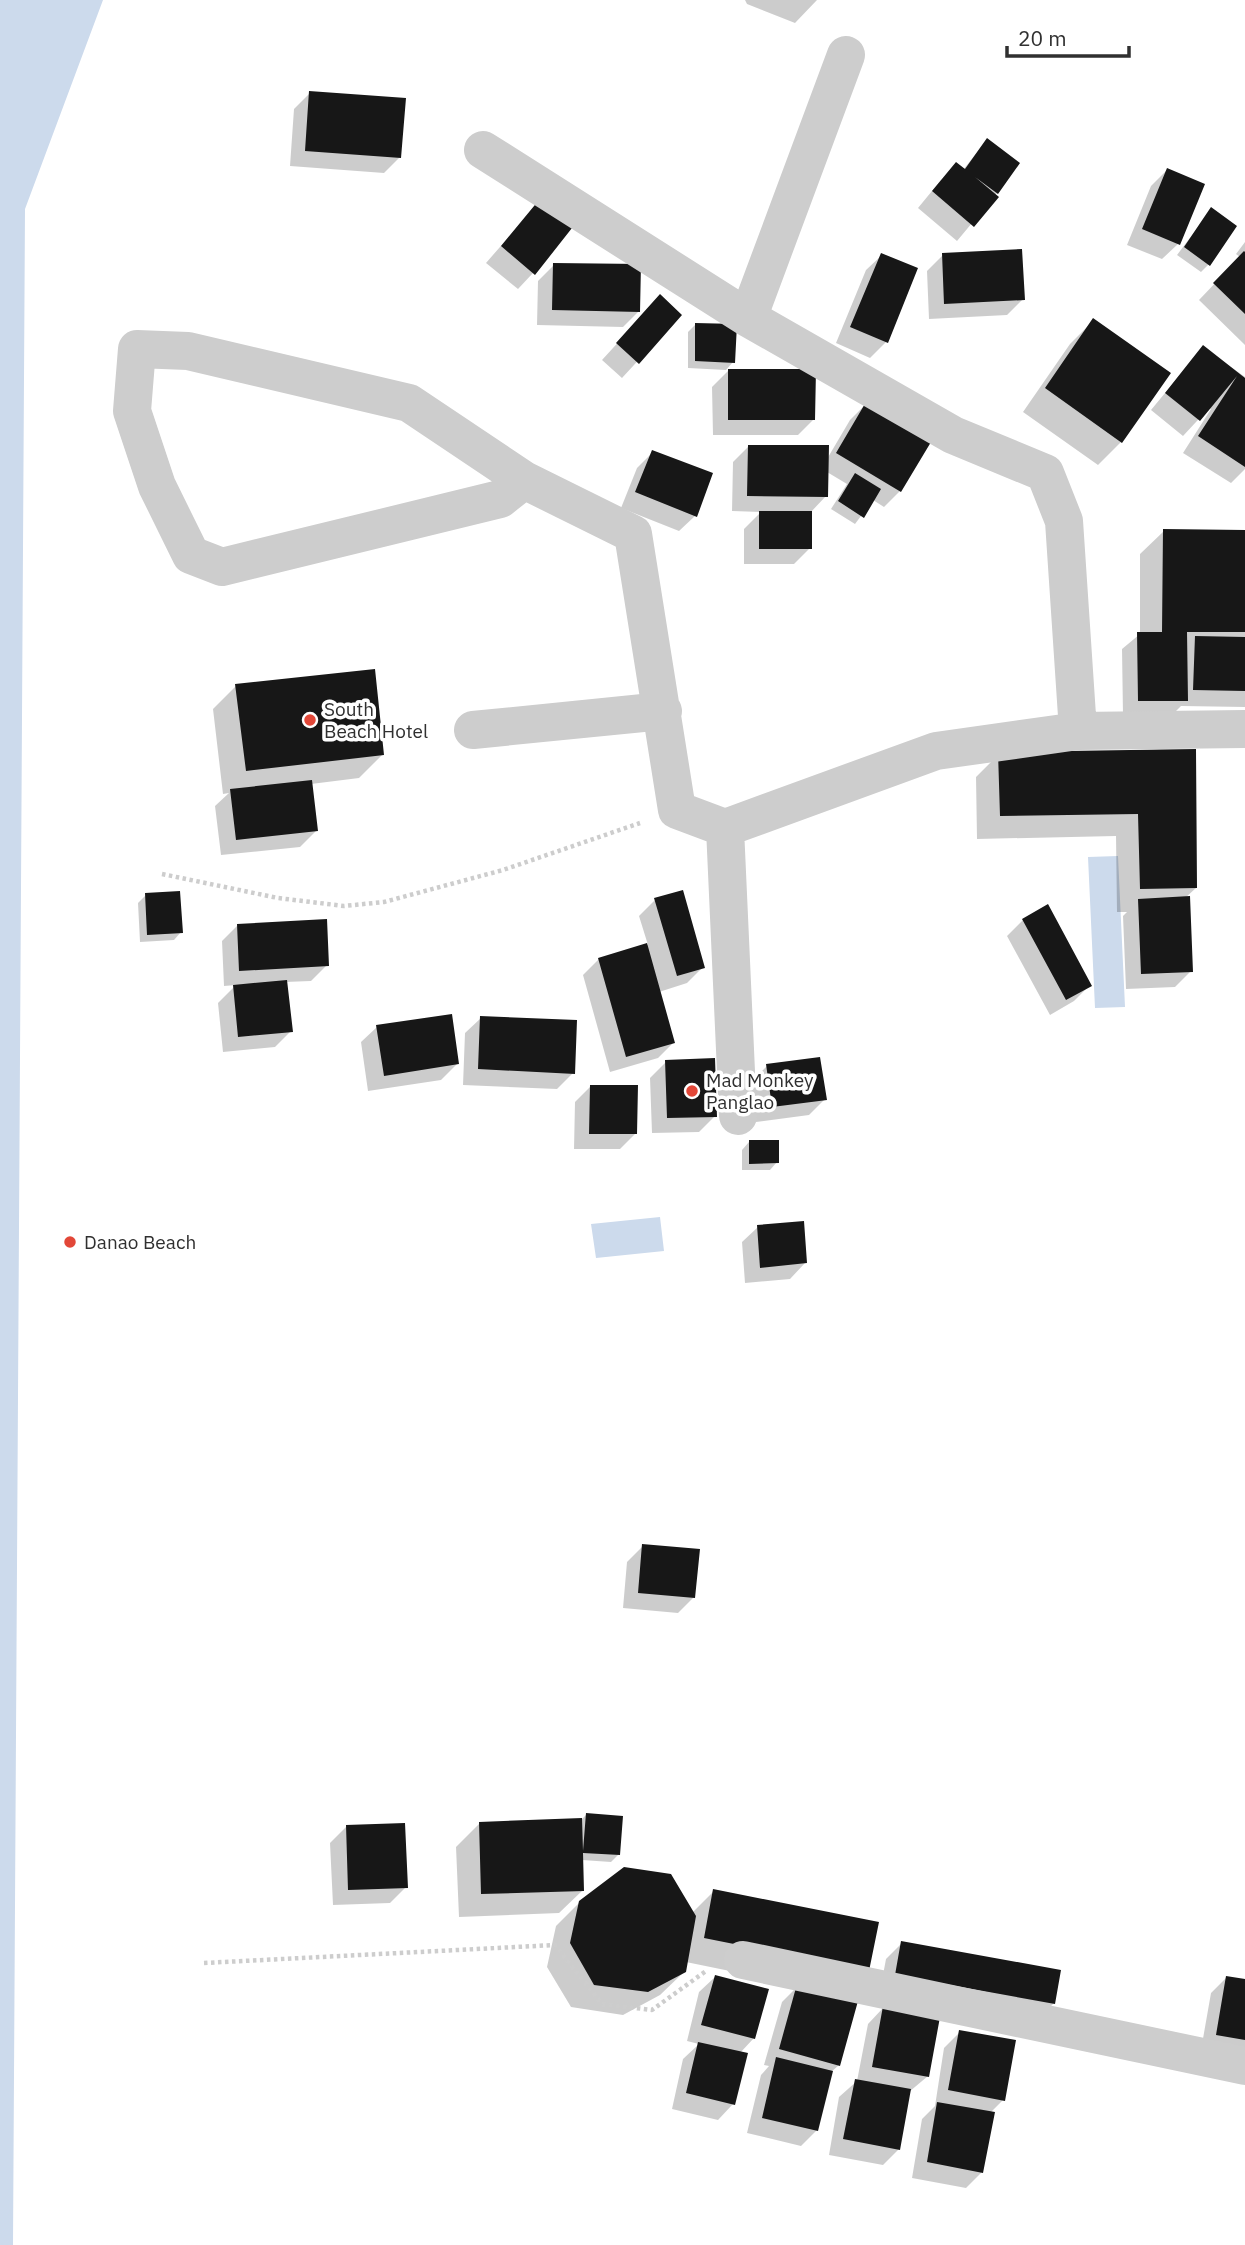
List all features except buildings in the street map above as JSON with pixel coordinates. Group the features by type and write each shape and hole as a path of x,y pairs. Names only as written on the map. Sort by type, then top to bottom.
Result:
{"street":[{"path":"748,318 846,55"},
{"path":"483,150 748,318 953,435 1045,473 1064,522 1078,730"},
{"path":"524,480 500,499 222,567 191,555 157,486 132,411 136,349 188,351 409,402 524,480 633,534 677,810 725,828 936,751 1078,730 1245,729"},
{"path":"472,730 663,711"},
{"path":"725,828 738,1116"},
{"path":"743,1960 1245,2066"}],"path":[{"path":"162,874 278,898 344,906 384,902 503,870 677,810"},
{"path":"204,1963 555,1945 602,2004 652,2010 714,1965 743,1960"}],"water":[{"path":"0,0 103,0 25,209 13,2245 0,2245"},
{"path":"1118,856 1125,1007 1095,1008 1088,857"},
{"path":"660,1217 664,1251 596,1258 591,1224"}],"place":[{"name":"South Beach Hotel","path":"310,720"},
{"name":"Mad Monkey Panglao","path":"692,1091"},
{"name":"Danao Beach","path":"70,1242"}]}
